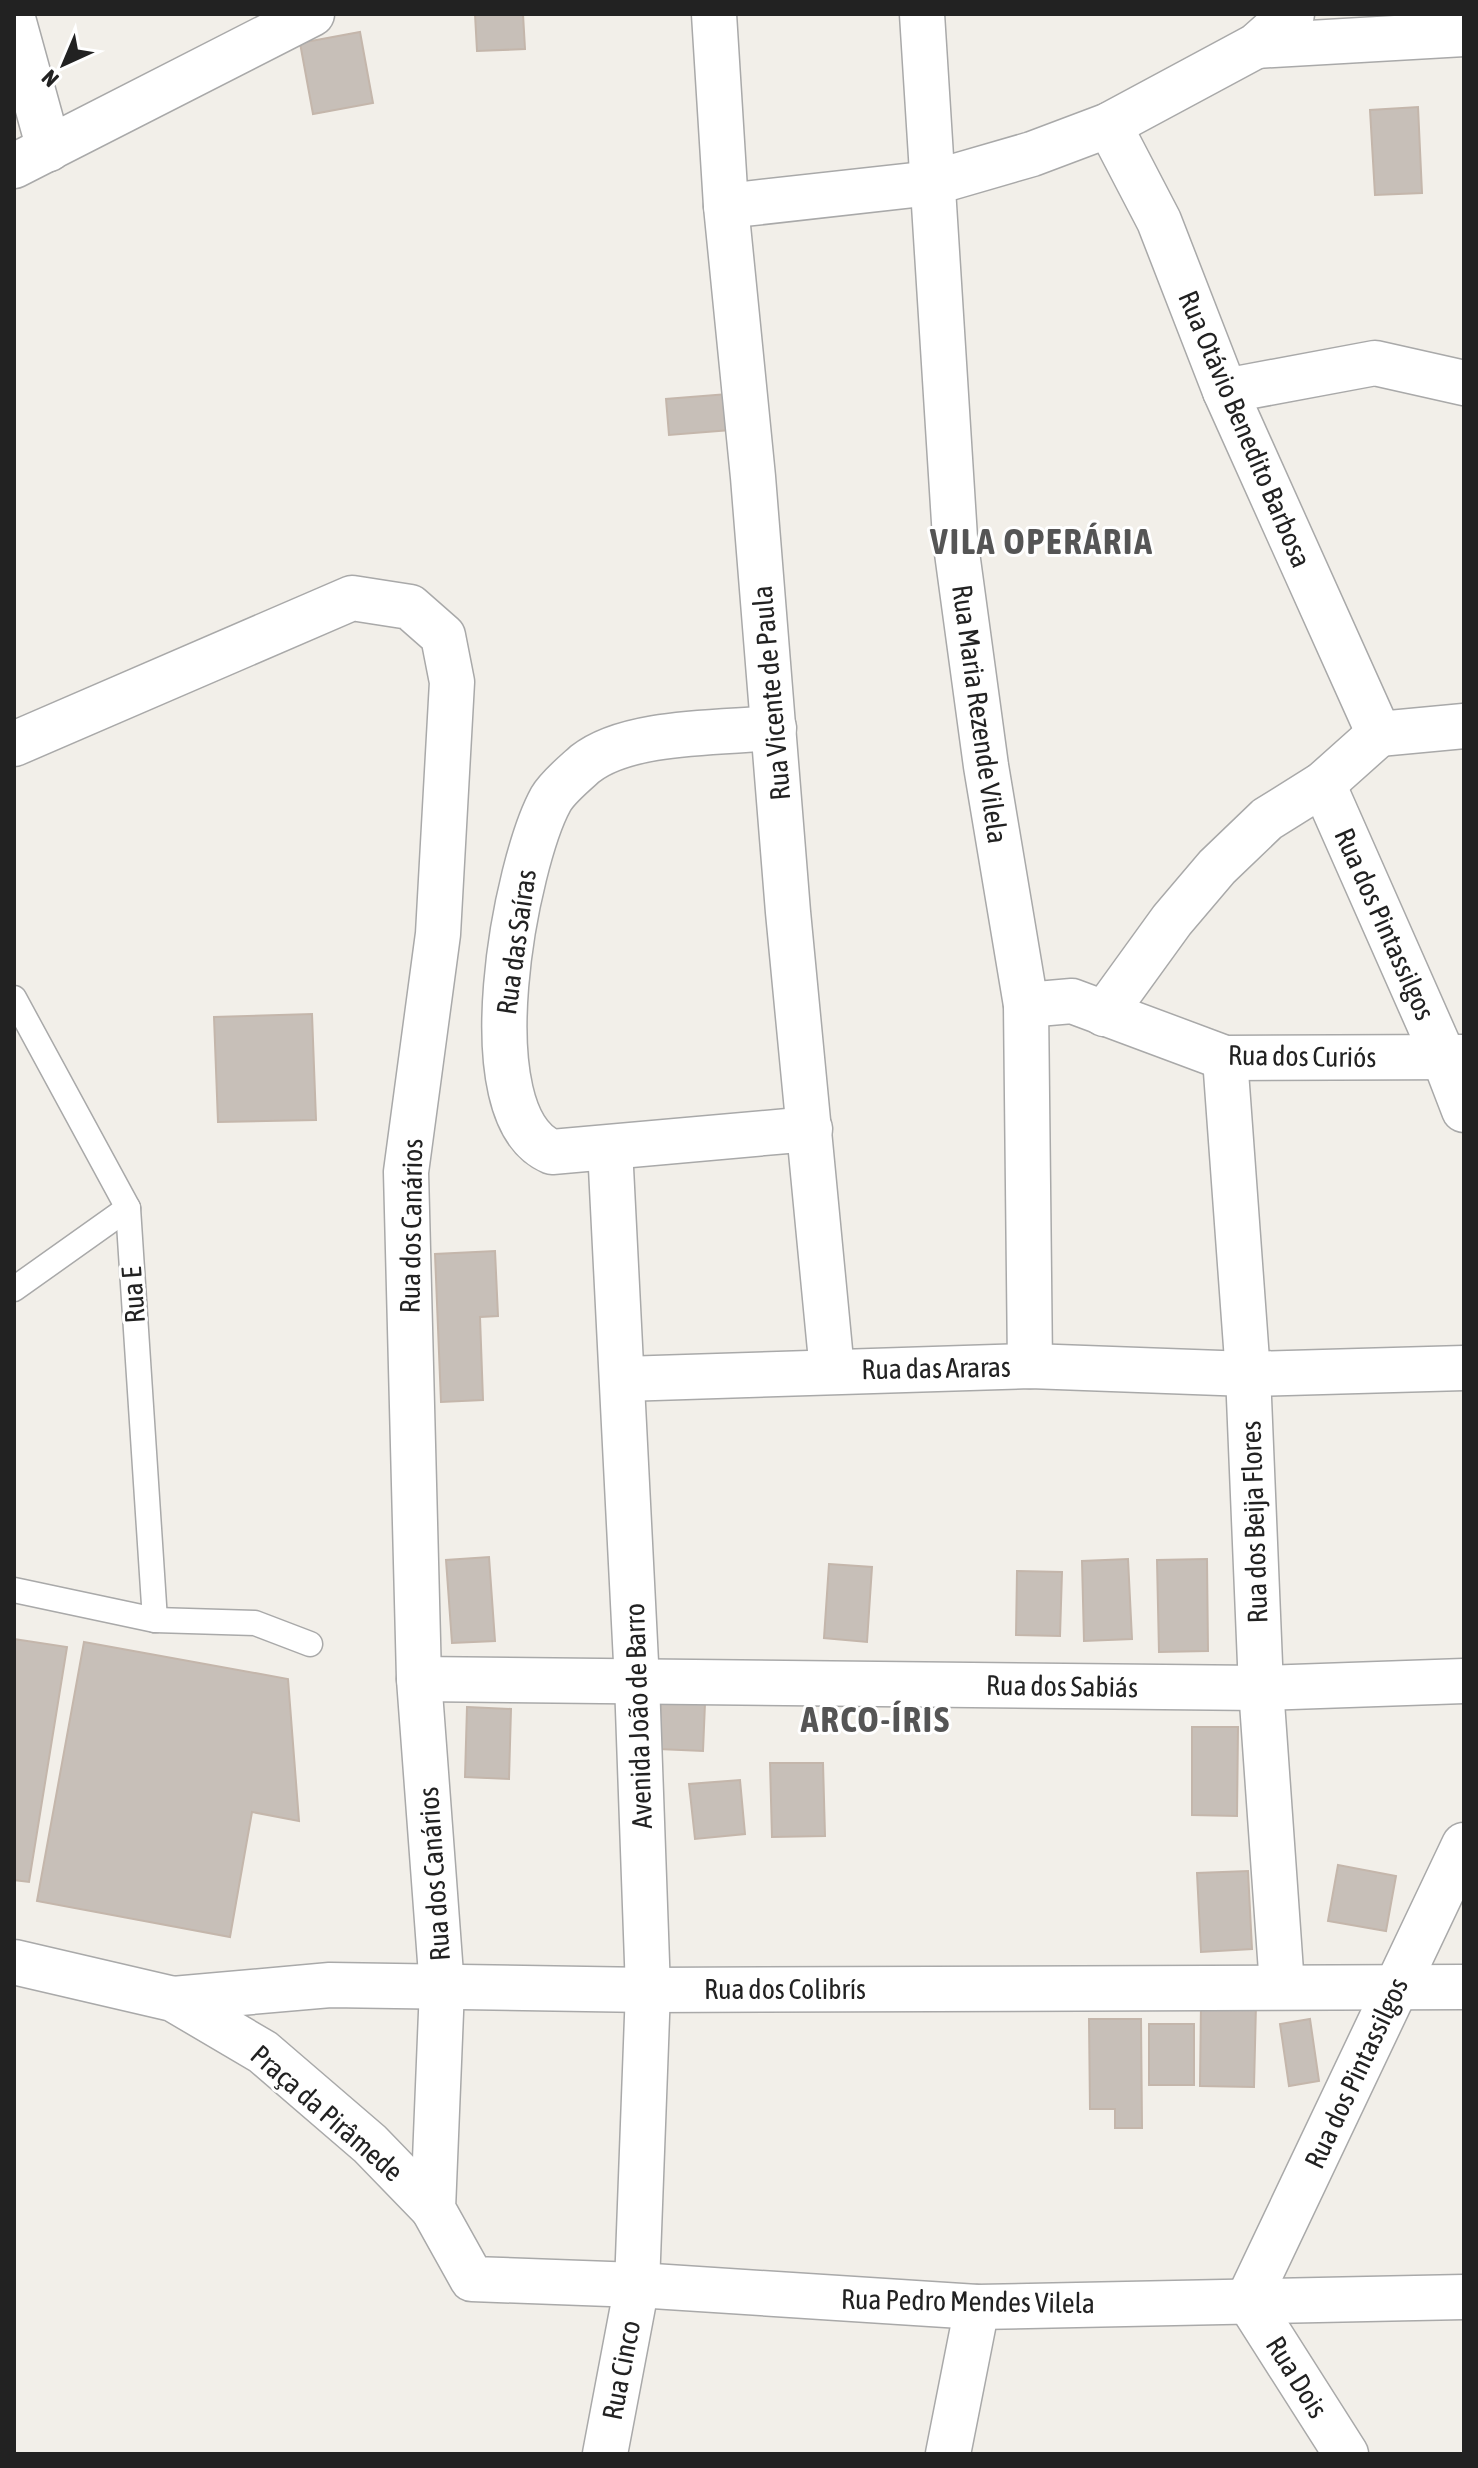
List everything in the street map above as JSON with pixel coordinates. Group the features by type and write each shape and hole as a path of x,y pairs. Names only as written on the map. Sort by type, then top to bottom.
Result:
{"street":[{"name":"Rua Vicente de Paula","path":"714,14 726,206 832,1371"},
{"name":"Rua Maria Rezende Vilela","path":"922,14 955,538 986,766 1026,1005 1030,1366"},
{"path":"726,206 932,183 1032,154 1109,125 1256,46 1292,14"},
{"path":"14,22 32,157 293,19"},
{"path":"1256,46 1464,34"},
{"name":"Rua Otávio Benedito Barbosa","path":"1109,125 1159,221 1225,391 1379,734"},
{"path":"1225,391 1375,363 1464,383"},
{"name":"Rua dos Canários","path":"14,744 352,598 410,607 443,636 452,682 438,934 406,1172 419,1679 442,1988 433,2209"},
{"path":"1104,1014 1172,920 1217,867 1267,819 1323,784 1379,734 1464,726"},
{"name":"Rua das Saíras","path":"774,728 632,741 587,763 552,797 528,854 507,966 503,1022 514,1108 524,1130 552,1152 810,1129"},
{"name":"Rua dos Pintassilgos","path":"1323,784 1454,1058 1464,1110"},
{"name":"Rua dos Curiós","path":"1026,1005 1072,1001 1225,1058 1454,1058"},
{"name":"Rua dos Beija Flores","path":"1225,1058 1248,1374 1261,1688 1282,1986"},
{"name":"Avenida João de Barro","path":"610,1148 637,1682 648,1990 637,2285"},
{"name":"Rua das Araras","path":"623,1379 1030,1366 1248,1374 1464,1368"},
{"name":"Rua dos Sabiás","path":"419,1679 1261,1688 1464,1681"},
{"name":"Rua dos Pintassilgos","path":"1248,2300 1464,1845"},
{"path":"14,1962 173,1999"},
{"name":"Rua dos Colibrís","path":"173,1999 330,1985 648,1990 1464,1987"},
{"name":"Praça da Pirâmede","path":"173,1999 263,2052 370,2144 433,2209"},
{"name":"Rua Pedro Mendes Vilela","path":"433,2209 472,2279 637,2285 977,2307 1464,2297"},
{"name":"Rua Cinco","path":"605,2454 637,2285"},
{"name":"Rua Dois","path":"1248,2300 1346,2454"},
{"path":"948,2454 977,2307"}],"lane":[{"name":"Rua E","path":"14,998 128,1208 155,1620"},
{"path":"14,1289 128,1208"},
{"path":"14,1590 155,1620 255,1623 310,1644"}],"building":[{"path":"475,14 523,14 525,49 477,51"},
{"path":"360,32 373,103 313,114 300,43"},
{"path":"1418,107 1422,193 1375,195 1370,110"},
{"path":"740,393 743,429 669,435 666,399"},
{"path":"312,1014 316,1120 218,1122 214,1017"},
{"path":"495,1251 498,1316 480,1317 483,1400 441,1402 435,1254"},
{"path":"489,1557 495,1641 452,1643 446,1560"},
{"path":"1128,1559 1132,1639 1084,1641 1082,1561"},
{"path":"1207,1559 1208,1651 1159,1652 1157,1560"},
{"path":"829,1564 872,1567 867,1642 824,1638"},
{"path":"1017,1571 1062,1572 1060,1636 1016,1635"},
{"path":"14,1639 67,1647 29,1882 14,1880"},
{"path":"84,1642 288,1679 299,1821 252,1812 230,1937 37,1901"},
{"path":"661,1701 705,1703 703,1751 659,1749"},
{"path":"467,1707 511,1709 509,1779 465,1777"},
{"path":"1192,1727 1238,1727 1237,1816 1192,1815"},
{"path":"770,1763 823,1763 825,1836 772,1837"},
{"path":"740,1780 745,1834 695,1839 689,1784"},
{"path":"1338,1865 1396,1876 1386,1931 1328,1921"},
{"path":"1248,1871 1252,1949 1201,1952 1197,1873"},
{"path":"1201,2003 1256,2004 1254,2087 1200,2086"},
{"path":"1089,2019 1141,2019 1142,2128 1115,2128 1115,2109 1090,2109"},
{"path":"1310,2019 1319,2081 1289,2086 1280,2024"},
{"path":"1149,2024 1194,2024 1194,2085 1149,2085"}],"district":[{"name":"VILA OPERÁRIA","path":"1042,541"},
{"name":"ARCO-ÍRIS","path":"876,1719"}]}
